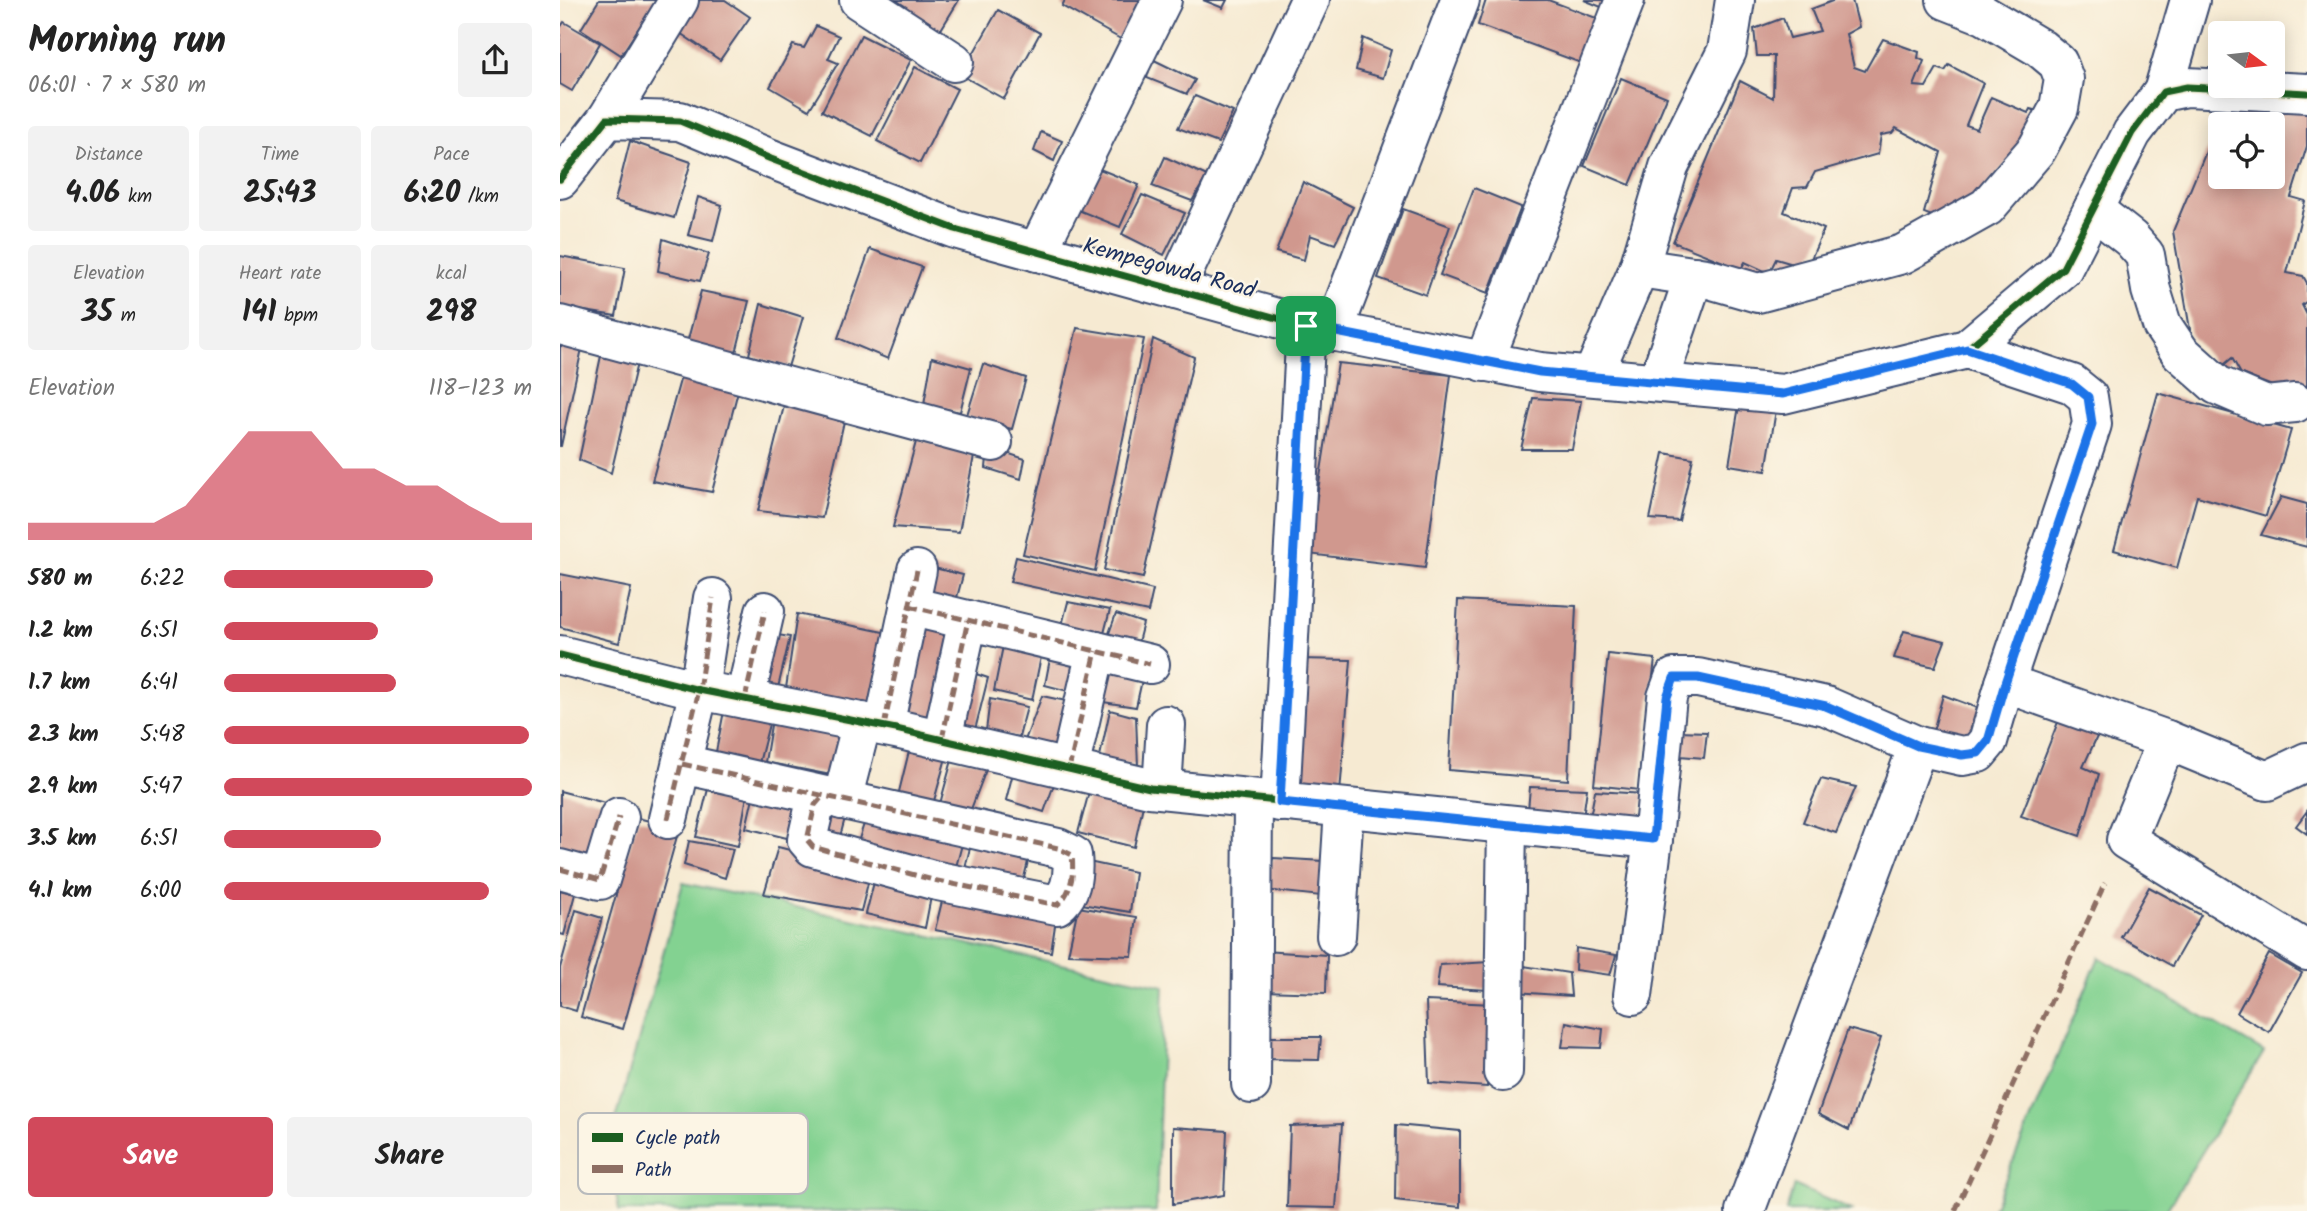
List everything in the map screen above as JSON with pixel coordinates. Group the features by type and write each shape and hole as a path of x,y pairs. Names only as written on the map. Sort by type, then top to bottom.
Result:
{"street":[{"path":"560,179 607,119 679,0"},
{"path":"859,0 954,62"},
{"path":"1037,252 1162,0"},
{"path":"1175,290 1310,0"},
{"path":"1251,1084 1267,801 1319,329 1460,0"},
{"path":"1485,362 1625,0"},
{"path":"1593,375 1616,327 1639,268 1669,167 1727,51 1735,0"},
{"path":"1639,268 1694,276 1758,293 1902,254 1987,207 2036,149 2059,108 2064,79 2058,63 2040,48 1984,15 1946,0"},
{"path":"2190,0 2163,92 2187,87 2307,93"},
{"name":"Kempegowda Road","path":"607,119 680,121 771,159 955,229 1319,329 1540,372 1783,394 1967,349 2063,268 2132,133 2163,92"},
{"path":"2093,209 2131,239 2145,255 2151,290 2162,325 2180,352 2217,385 2266,406 2295,403"},
{"path":"1658,382 1694,276"},
{"path":"560,325 993,442"},
{"path":"1633,995 1653,839 1667,697 1674,678 1698,678 1826,706 1918,746 1962,755 1978,753 1988,741 2092,424 2088,397 2072,384 1967,349"},
{"path":"682,764 832,798 1059,848 1072,855 1071,883 1066,898 1057,905 933,880 813,847 807,841 815,805 832,798 873,724 913,588 968,621 1150,664"},
{"path":"668,819 699,690 713,598"},
{"path":"745,699 765,611"},
{"path":"942,739 968,621"},
{"path":"1069,769 1096,651"},
{"path":"560,656 699,690 873,724 1162,789 1653,839"},
{"path":"2005,683 2167,740 2267,781 2307,762"},
{"path":"1162,789 1166,725"},
{"path":"2167,740 2126,840 2307,951"},
{"path":"1745,1211 1918,746"},
{"path":"1336,936 1344,809"},
{"path":"560,869 600,880 619,817"},
{"path":"1503,1072 1507,825"}],"green space":[{"path":"683,883 1164,986 1156,1211 619,1211 616,1194 808,1194 808,1113 618,1113"},
{"path":"2099,957 2264,1052 2166,1211 1992,1211"},
{"path":"1794,1185 1853,1211 1786,1211"}],"building":[{"path":"599,0 657,0 621,55 581,29"},
{"path":"700,0 725,0 750,17 720,60 677,31"},
{"path":"880,0 959,0 937,36"},
{"path":"1065,0 1149,0 1126,42 1062,6"},
{"path":"1203,0 1227,0 1223,8"},
{"path":"1486,0 1548,0 1599,19 1581,63 1478,25"},
{"path":"1584,0 1615,0 1611,11"},
{"path":"1835,0 1852,0 1859,27 1846,34 1854,67 1865,71 1883,39 1919,52 1918,58 1924,61 1914,86 1926,87 1937,68 1945,71 1949,65 1983,83 1966,125 1977,129 1991,97 2028,113 2030,109 2049,114 1953,224 1924,213 1941,152 1896,128 1892,133 1881,135 1878,154 1815,172 1807,187 1793,188 1784,212 1824,229 1807,268 1776,259 1769,273 1745,262 1741,269 1673,242 1740,81 1773,98 1774,56 1757,56 1754,29 1783,18 1790,38 1820,31 1811,9"},
{"path":"998,10 1040,33 1004,99 961,75"},
{"path":"564,22 600,43 572,91 560,84 560,28"},
{"path":"816,26 839,36 828,59 838,63 809,110 770,87 793,45 804,48"},
{"path":"861,35 911,60 872,136 822,111"},
{"path":"1363,38 1391,50 1383,78 1356,70"},
{"path":"1152,59 1195,80 1187,94 1147,78"},
{"path":"915,67 957,89 920,163 877,141"},
{"path":"1621,78 1667,97 1630,185 1584,166"},
{"path":"1195,96 1233,112 1218,143 1178,128"},
{"path":"2228,98 2307,101 2307,146 2291,197 2305,201 2287,273 2303,276 2307,283 2307,301 2302,305 2307,315 2307,392 2301,397 2241,374 2232,358 2219,369 2191,335 2173,231 2208,147 2208,189 2285,189 2285,112 2223,112"},
{"path":"1041,132 1062,141 1054,161 1034,151"},
{"path":"630,141 691,162 674,218 615,201"},
{"path":"1165,157 1207,176 1192,201 1152,186"},
{"path":"1097,168 1139,185 1120,227 1078,210"},
{"path":"1303,182 1353,207 1335,244 1310,235 1304,260 1276,252"},
{"path":"1474,188 1521,207 1488,293 1440,275"},
{"path":"1142,195 1185,213 1164,255 1122,234"},
{"path":"698,197 722,205 713,241 688,235"},
{"path":"1403,209 1450,226 1426,295 1378,278"},
{"path":"663,239 709,254 700,281 658,271"},
{"path":"870,249 922,267 888,359 838,338"},
{"path":"560,256 625,268 616,316 560,307"},
{"path":"701,291 749,301 734,361 687,343"},
{"path":"761,304 803,317 788,367 749,355"},
{"path":"1077,328 1144,339 1095,571 1023,554"},
{"path":"560,334 584,339 561,446 560,446"},
{"path":"1153,339 1194,357 1143,578 1104,570"},
{"path":"602,351 637,363 611,473 579,460"},
{"path":"932,357 971,368 960,412 924,404"},
{"path":"1338,363 1451,375 1425,568 1308,554"},
{"path":"983,364 1026,378 1012,429 966,418"},
{"path":"682,373 740,383 712,492 652,481"},
{"path":"2158,393 2291,430 2266,516 2197,496 2177,568 2114,550"},
{"path":"1533,398 1581,401 1572,449 1521,449"},
{"path":"785,402 845,417 822,518 758,511"},
{"path":"1739,406 1776,410 1766,471 1729,465"},
{"path":"917,438 974,456 959,532 893,527"},
{"path":"988,447 1025,459 1021,479 986,468"},
{"path":"1664,453 1693,458 1679,521 1650,519"},
{"path":"2281,497 2307,504 2307,547 2261,535"},
{"path":"1016,557 1153,590 1148,612 1010,582"},
{"path":"926,566 963,575 956,601 921,595"},
{"path":"560,574 631,588 619,643 560,627"},
{"path":"1458,600 1576,606 1568,780 1449,770"},
{"path":"1068,602 1110,610 1102,641 1060,633"},
{"path":"797,614 888,633 874,707 785,695"},
{"path":"1116,614 1143,623 1135,654 1104,647"},
{"path":"916,617 962,623 936,726 891,721"},
{"path":"1904,631 1945,641 1935,667 1894,658"},
{"path":"766,633 790,637 777,692 755,689"},
{"path":"1005,636 1043,647 1032,700 994,691"},
{"path":"1053,643 1086,652 1076,693 1045,685"},
{"path":"1608,654 1655,659 1639,790 1594,785"},
{"path":"1100,659 1145,667 1136,707 1090,700"},
{"path":"1297,659 1351,660 1340,793 1285,788"},
{"path":"964,670 988,678 975,730 952,725"},
{"path":"1943,695 1986,711 1972,749 1932,735"},
{"path":"1042,696 1076,703 1062,757 1022,748"},
{"path":"990,699 1027,707 1019,737 986,731"},
{"path":"1110,710 1136,717 1138,766 1099,761"},
{"path":"724,711 770,720 757,771 714,762"},
{"path":"773,713 854,733 841,777 765,762"},
{"path":"2060,717 2100,730 2083,767 2099,774 2080,836 2021,816"},
{"path":"1678,731 1707,732 1704,758 1680,756"},
{"path":"911,743 949,747 932,808 897,800"},
{"path":"952,760 989,762 968,817 938,811"},
{"path":"1014,769 1056,779 1044,812 1006,800"},
{"path":"712,773 750,779 738,846 696,837"},
{"path":"1821,779 1856,787 1836,833 1803,822"},
{"path":"756,784 804,795 791,839 746,828"},
{"path":"1530,787 1587,789 1583,817 1528,811"},
{"path":"1090,788 1145,796 1134,847 1078,833"},
{"path":"560,791 605,803 586,869 560,862"},
{"path":"1595,791 1644,794 1640,822 1590,817"},
{"path":"824,799 849,803 837,848 814,843"},
{"path":"869,809 964,837 953,878 854,854"},
{"path":"2307,811 2307,834 2296,826"},
{"path":"638,818 679,829 623,1029 581,1017"},
{"path":"974,832 1032,845 1020,894 961,884"},
{"path":"689,841 733,849 725,878 684,865"},
{"path":"778,847 871,871 861,911 764,894"},
{"path":"1273,858 1323,861 1321,896 1264,890"},
{"path":"1084,861 1135,872 1130,912 1075,903"},
{"path":"877,870 933,886 925,928 866,914"},
{"path":"2149,887 2201,915 2172,966 2121,937"},
{"path":"945,889 1057,912 1051,952 935,930"},
{"path":"560,890 575,894 564,935 560,934"},
{"path":"1078,907 1137,917 1132,956 1068,954"},
{"path":"576,910 602,918 576,1011 560,1006 560,968"},
{"path":"1576,948 1616,955 1610,975 1575,970"},
{"path":"1262,951 1327,955 1326,993 1259,991"},
{"path":"2269,954 2302,973 2269,1032 2237,1013"},
{"path":"1489,962 1488,990 1437,987 1440,965"},
{"path":"1517,965 1569,973 1571,996 1516,992"},
{"path":"1426,1001 1494,1004 1487,1087 1429,1083"},
{"path":"1566,1022 1603,1029 1601,1048 1562,1047"},
{"path":"1848,1029 1881,1038 1849,1130 1818,1114"},
{"path":"1266,1037 1321,1037 1319,1060 1260,1059"},
{"path":"1342,1124 1336,1208 1287,1207 1290,1126"},
{"path":"1396,1125 1460,1131 1460,1207 1395,1200"},
{"path":"1173,1127 1227,1131 1224,1195 1173,1204"}],"marked path":[{"path":"884,726 917,570"},
{"path":"668,819 699,690 713,598"},
{"path":"909,606 1150,664"},
{"path":"745,699 765,611"},
{"path":"942,739 968,620"},
{"path":"1069,769 1096,651"},
{"path":"682,764 1058,848 1072,855 1073,869 1069,889 1057,905 933,880 813,847 807,840 815,805 823,796"},
{"path":"560,869 600,880 619,817"},
{"path":"1955,1211 2105,883"}],"cycle path":[{"path":"560,179 607,119 680,121 771,159 955,229 1306,326 1540,372 1783,394 1967,349 2063,268 2132,133 2163,92 2187,87 2307,93"},
{"path":"560,655 699,690 896,729 1150,788 1653,839"}],"route":[{"path":"1306,326 1540,372 1783,394 1967,349 2072,384 2088,397 2092,424 1988,741 1978,753 1962,755 1918,746 1826,706 1698,678 1674,678 1667,697 1653,839 1280,802 1306,326"}]}
